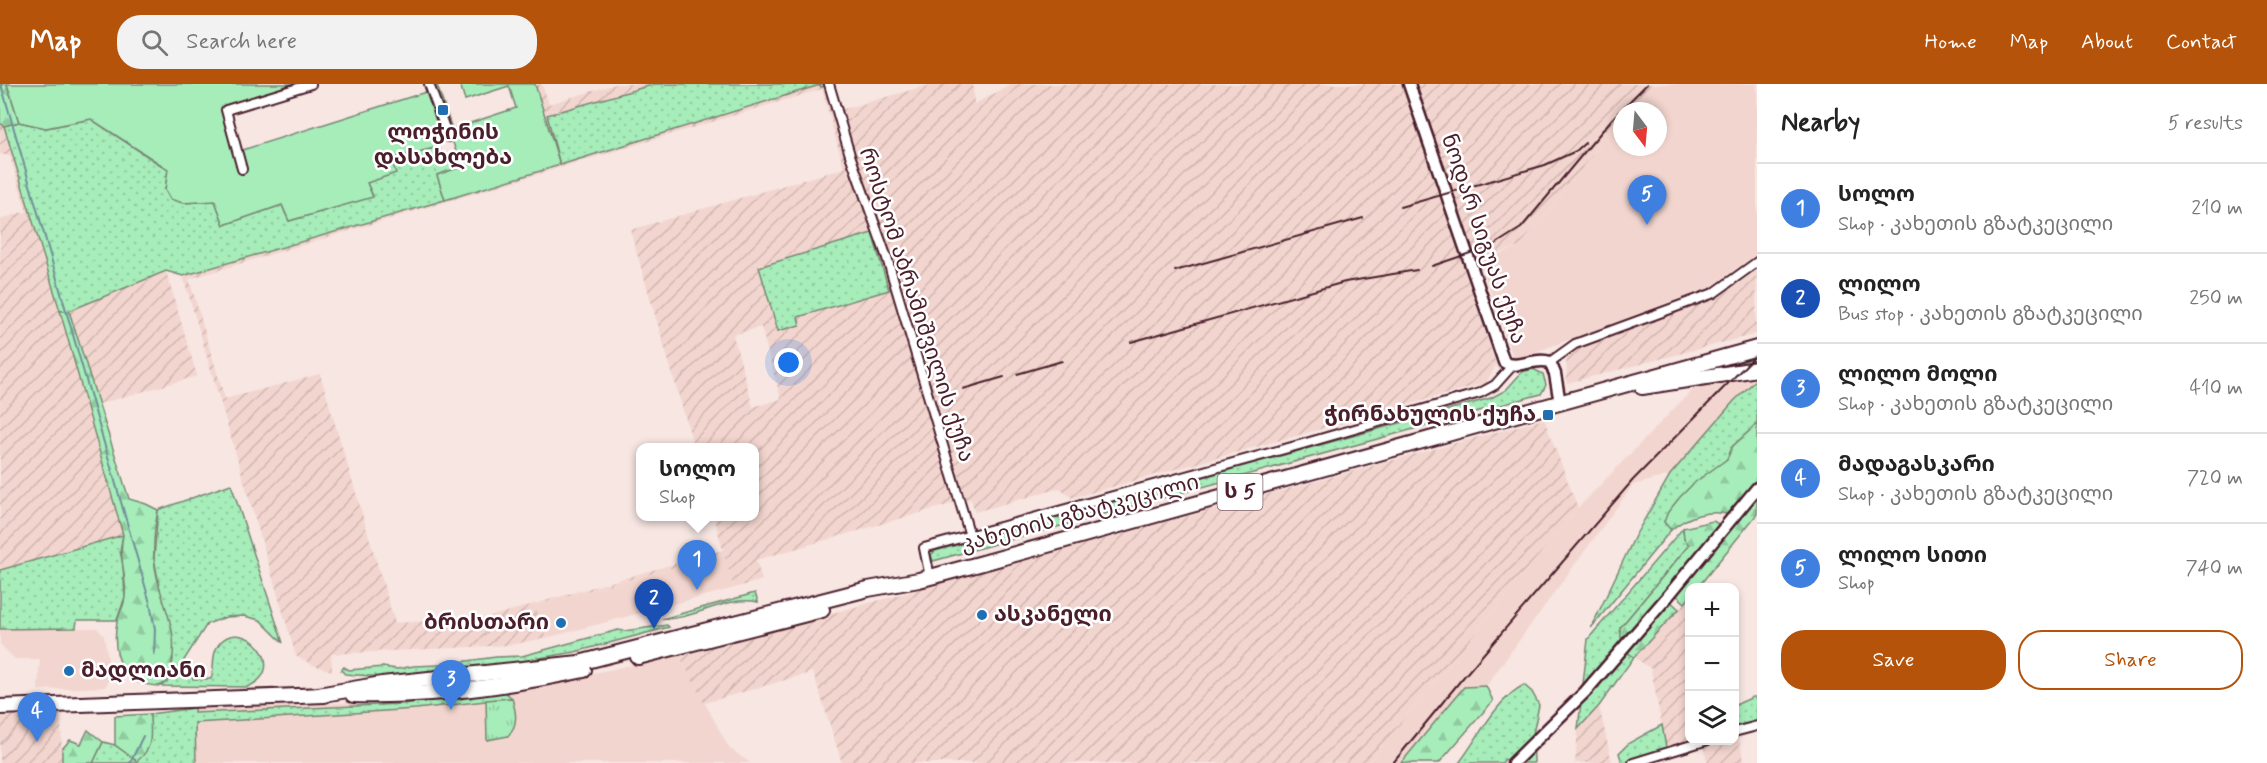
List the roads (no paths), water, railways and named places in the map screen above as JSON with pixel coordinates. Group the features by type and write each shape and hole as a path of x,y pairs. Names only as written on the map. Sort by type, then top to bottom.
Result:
{"highway":[{"name":"კახეთის გზატკეცილი","path":"0,706 318,695 401,695 506,684 595,668 870,598 925,578 1757,348"},
{"name":"კახეთის გზატკეცილი","path":"1599,393 1757,369"}],"street":[{"path":"242,169 226,110 311,84"},
{"path":"429,84 448,137"},
{"name":"როსტომ აბრამიშვილის ქუჩა","path":"829,84 850,155 887,260 970,536"},
{"name":"ნოდარ სიგუას ქუჩა","path":"1409,84 1504,362 1512,366 1542,359 1550,362 1555,374 1560,403"},
{"name":"ნოდარ სიგუას ქუჩა","path":"1550,362 1575,344 1714,293 1757,262"},
{"path":"925,578 924,548 1480,393 1495,385 1512,366"},
{"path":"1513,763 1584,692 1668,596 1757,488"},
{"path":"1739,731 1757,726"},
{"path":"1633,763 1694,745"}],"waterway":[{"path":"1,84 150,603 155,629 154,654"},
{"path":"130,763 143,736"}],"railway":[{"path":"1432,266 1494,245 1521,228 1612,119 1647,84"},
{"path":"1400,207 1545,165 1576,151 1585,143"},
{"path":"1175,271 1363,218"},
{"path":"1131,342 1345,282 1417,270"},
{"path":"1393,763 1461,680 1633,480 1757,354"},
{"path":"1017,374 1062,361"},
{"path":"963,389 1004,377"}],"place":[{"name":"ლოჭინის დასახლება","path":"443,110"},
{"name":"ლილო სითი","path":"1647,225"},
{"name":"ჭირნახულის ქუჩა","path":"1548,415"},
{"name":"სოლო","path":"697,590"},
{"name":"ასკანელი","path":"982,615"},
{"name":"ბრისთარი","path":"561,623"},
{"name":"ლილო","path":"654,629"},
{"name":"მადლიანი","path":"69,671"},
{"name":"ლილო მოლი","path":"451,710"},
{"name":"მადაგასკარი","path":"37,742"}]}
